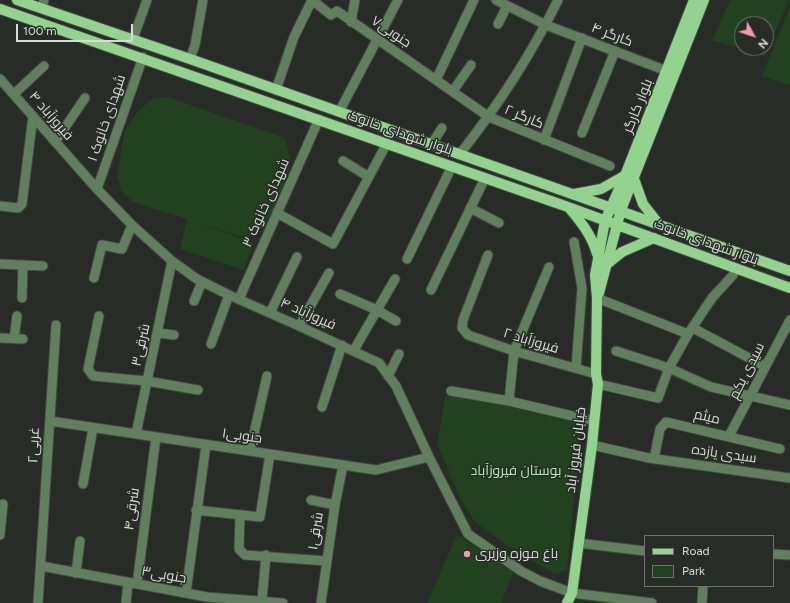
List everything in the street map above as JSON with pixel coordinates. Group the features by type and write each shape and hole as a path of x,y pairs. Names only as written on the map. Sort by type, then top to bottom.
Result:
{"main road":[{"name":"بلوار شهدای خانوک","path":"17,0 43,4 133,39 572,195 610,206 661,226 790,271"},
{"name":"بلوار کارگر","path":"598,298 629,178 694,0"},
{"name":"بلوار کارگر","path":"598,298 595,275 605,221 610,206 629,178 704,0"},
{"name":"بلوار شهدای خانوک","path":"2,10 143,57 616,224 736,268 788,289"},
{"path":"572,195 602,189 629,178 650,215 661,226"},
{"path":"568,207 584,226 594,244 598,257"},
{"path":"607,264 622,252 654,238"},
{"name":"خیابان فیروز آباد","path":"567,603 572,593 592,445 598,384 596,374 598,298"}],"street":[{"path":"133,39 147,0"},
{"path":"190,59 195,45 204,0"},
{"path":"276,90 294,37 312,0"},
{"name":"جنوبی۷","path":"312,0 331,15 337,11 436,80"},
{"path":"351,22 355,0"},
{"path":"339,112 398,0"},
{"path":"436,80 474,0"},
{"name":"کارگر ۴","path":"496,0 546,24 667,71"},
{"path":"459,154 489,117 546,24 558,0"},
{"path":"498,24 507,6"},
{"path":"544,140 582,38"},
{"path":"582,133 615,51"},
{"name":"شهدای خانوک ۱","path":"97,189 143,57"},
{"path":"453,92 471,65"},
{"path":"14,94 44,66"},
{"name":"فیروزآباد ۴","path":"0,79 97,189 132,225 172,261 202,282 354,350 379,363 396,386 428,457 468,534 521,571 540,581 572,593 649,603"},
{"name":"کارگر ۲","path":"436,80 489,117 610,166"},
{"path":"55,142 85,98"},
{"path":"1,206 18,208 22,204 33,116"},
{"name":"شهدای خانوک ۳","path":"239,299 319,119"},
{"path":"430,145 442,128"},
{"path":"277,213 328,243 333,244 387,143"},
{"path":"343,161 369,177"},
{"path":"407,259 452,166"},
{"path":"431,290 485,178"},
{"path":"470,208 499,223"},
{"path":"94,278 102,245 122,249 132,225"},
{"path":"574,242 582,288 576,368"},
{"name":"فیروزآباد ۲","path":"488,255 463,320 462,328 468,335 514,351 596,374"},
{"path":"270,313 297,258"},
{"name":"شرقی۳","path":"136,434 172,261"},
{"path":"0,264 43,266"},
{"path":"22,298 23,265"},
{"path":"509,401 514,351 548,267"},
{"path":"598,384 658,398 669,368 691,331 712,298 733,275 736,268"},
{"path":"299,326 329,273"},
{"path":"354,350 395,279"},
{"path":"194,301 202,282"},
{"path":"340,294 377,310 396,321"},
{"path":"211,344 229,295"},
{"path":"598,298 691,331 764,366"},
{"path":"0,338 19,339 17,316"},
{"path":"99,316 88,370 92,376 147,381 198,390"},
{"name":"سیدی یکم","path":"729,436 764,366 790,320"},
{"name":"غربی۲","path":"38,603 56,325"},
{"path":"158,333 174,335"},
{"path":"322,406 342,345"},
{"path":"616,351 669,368 711,387 749,397 790,405"},
{"path":"388,376 399,354"},
{"path":"250,451 266,376"},
{"path":"451,391 509,401 594,421"},
{"name":"جنوبی۱","path":"50,422 343,465 380,469 428,457"},
{"name":"میثم","path":"654,459 660,429 666,422 780,449"},
{"path":"83,484 93,428"},
{"name":"شرقی۴","path":"126,603 132,583 156,437"},
{"path":"186,593 196,510 206,445"},
{"name":"سیدی یازده","path":"592,445 654,459 790,478"},
{"path":"196,510 260,517 270,454"},
{"name":"شرقی۱","path":"321,603 326,561 343,465"},
{"path":"311,500 335,505"},
{"path":"0,535 3,504"},
{"path":"240,516 239,549 245,555 326,561"},
{"path":"76,572 80,541"},
{"path":"578,543 644,551"},
{"path":"774,554 790,555"},
{"path":"266,556 268,601"},
{"name":"جنوبی۳","path":"41,566 186,593 207,600 268,601 283,603"},
{"path":"702,603 703,587"}],"green space":[{"path":"730,0 789,0 774,35 774,16 734,16 734,47 712,40"},
{"path":"790,6 790,85 762,76 770,56 774,56 774,46"},
{"path":"168,97 285,138 290,162 289,171 282,194 276,206 262,226 253,233 241,236 200,223 253,243 244,270 180,249 187,219 133,202 121,191 117,176 125,130 139,110 154,98"},
{"name":"بوستان فیروزآباد","path":"446,394 578,421 581,427 567,570 555,574 511,549 475,522 459,496 437,443"},
{"name":"باغ موزه وزیری","path":"457,535 514,572 501,603 427,603"}],"place":[{"name":"باغ موزه وزیری","path":"467,554"}]}
